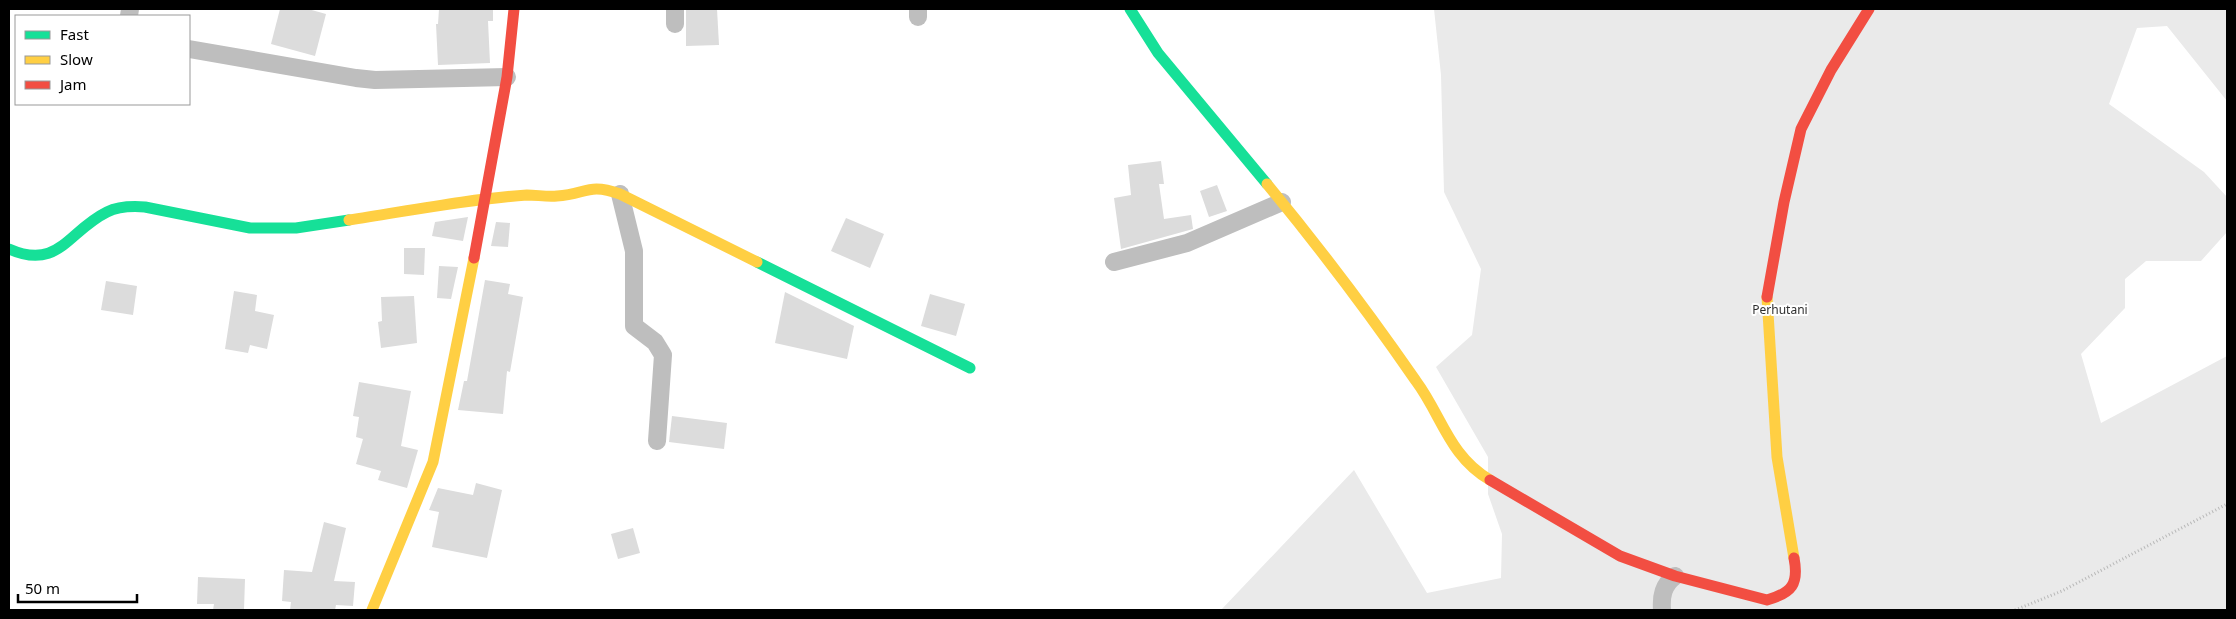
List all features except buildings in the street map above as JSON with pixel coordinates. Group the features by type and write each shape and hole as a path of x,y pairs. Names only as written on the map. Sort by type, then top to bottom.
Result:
{"street":[{"path":"372,610 425,486 433,462 486,200 507,77 514,9"},
{"path":"1130,9 1158,53 1282,202 1334,268 1418,383 1453,447 1462,459 1476,472 1620,556 1675,576 1766,600 1786,594 1791,590 1796,580 1796,566 1777,457 1772,395 1769,284 1784,202 1801,129 1831,70 1869,9"},
{"path":"190,50 375,80 507,77"},
{"path":"9,249 25,257 34,258 46,255 58,249 103,213 130,206 145,207 250,228 296,228 486,200 511,199 532,194 559,196 596,186 620,194 970,368"},
{"path":"620,194 634,252 634,326 655,342 664,355 657,441"},
{"path":"1114,262 1187,243 1282,202"},
{"path":"1662,610 1661,601 1665,586 1675,576"}],"path":[{"path":"2015,610 2062,591 2227,504"}],"green space":[{"name":"Perhutani","path":"1434,9 2227,9 2227,101 2167,26 2137,28 2109,104 2204,172 2227,197 2227,232 2201,261 2146,261 2125,279 2125,308 2081,354 2101,423 2227,356 2227,610 1221,610 1354,470 1427,593 1501,578 1502,534 1488,494 1488,457 1436,367 1472,335 1481,269 1444,192 1441,75"}],"traffic: fast":[{"path":"1130,9 1158,53 1267,184"},
{"path":"9,249 26,255 40,255 52,252 107,212 126,207 145,207 250,228 296,228 349,220"},
{"path":"757,262 970,368"}],"traffic: slow":[{"path":"1267,184 1325,256 1380,330 1425,394 1455,447 1476,470 1490,480"},
{"path":"349,220 483,199 527,195 557,196 600,189 620,194 757,262"},
{"path":"372,610 433,462 474,258"},
{"path":"1767,297 1777,457 1794,558"}],"traffic: jam":[{"path":"474,258 507,77 514,9"},
{"path":"1767,297 1784,202 1801,129 1831,70 1869,9"},
{"path":"1490,480 1620,556 1675,576 1767,600 1782,594 1792,586 1795,575 1794,558"}]}
